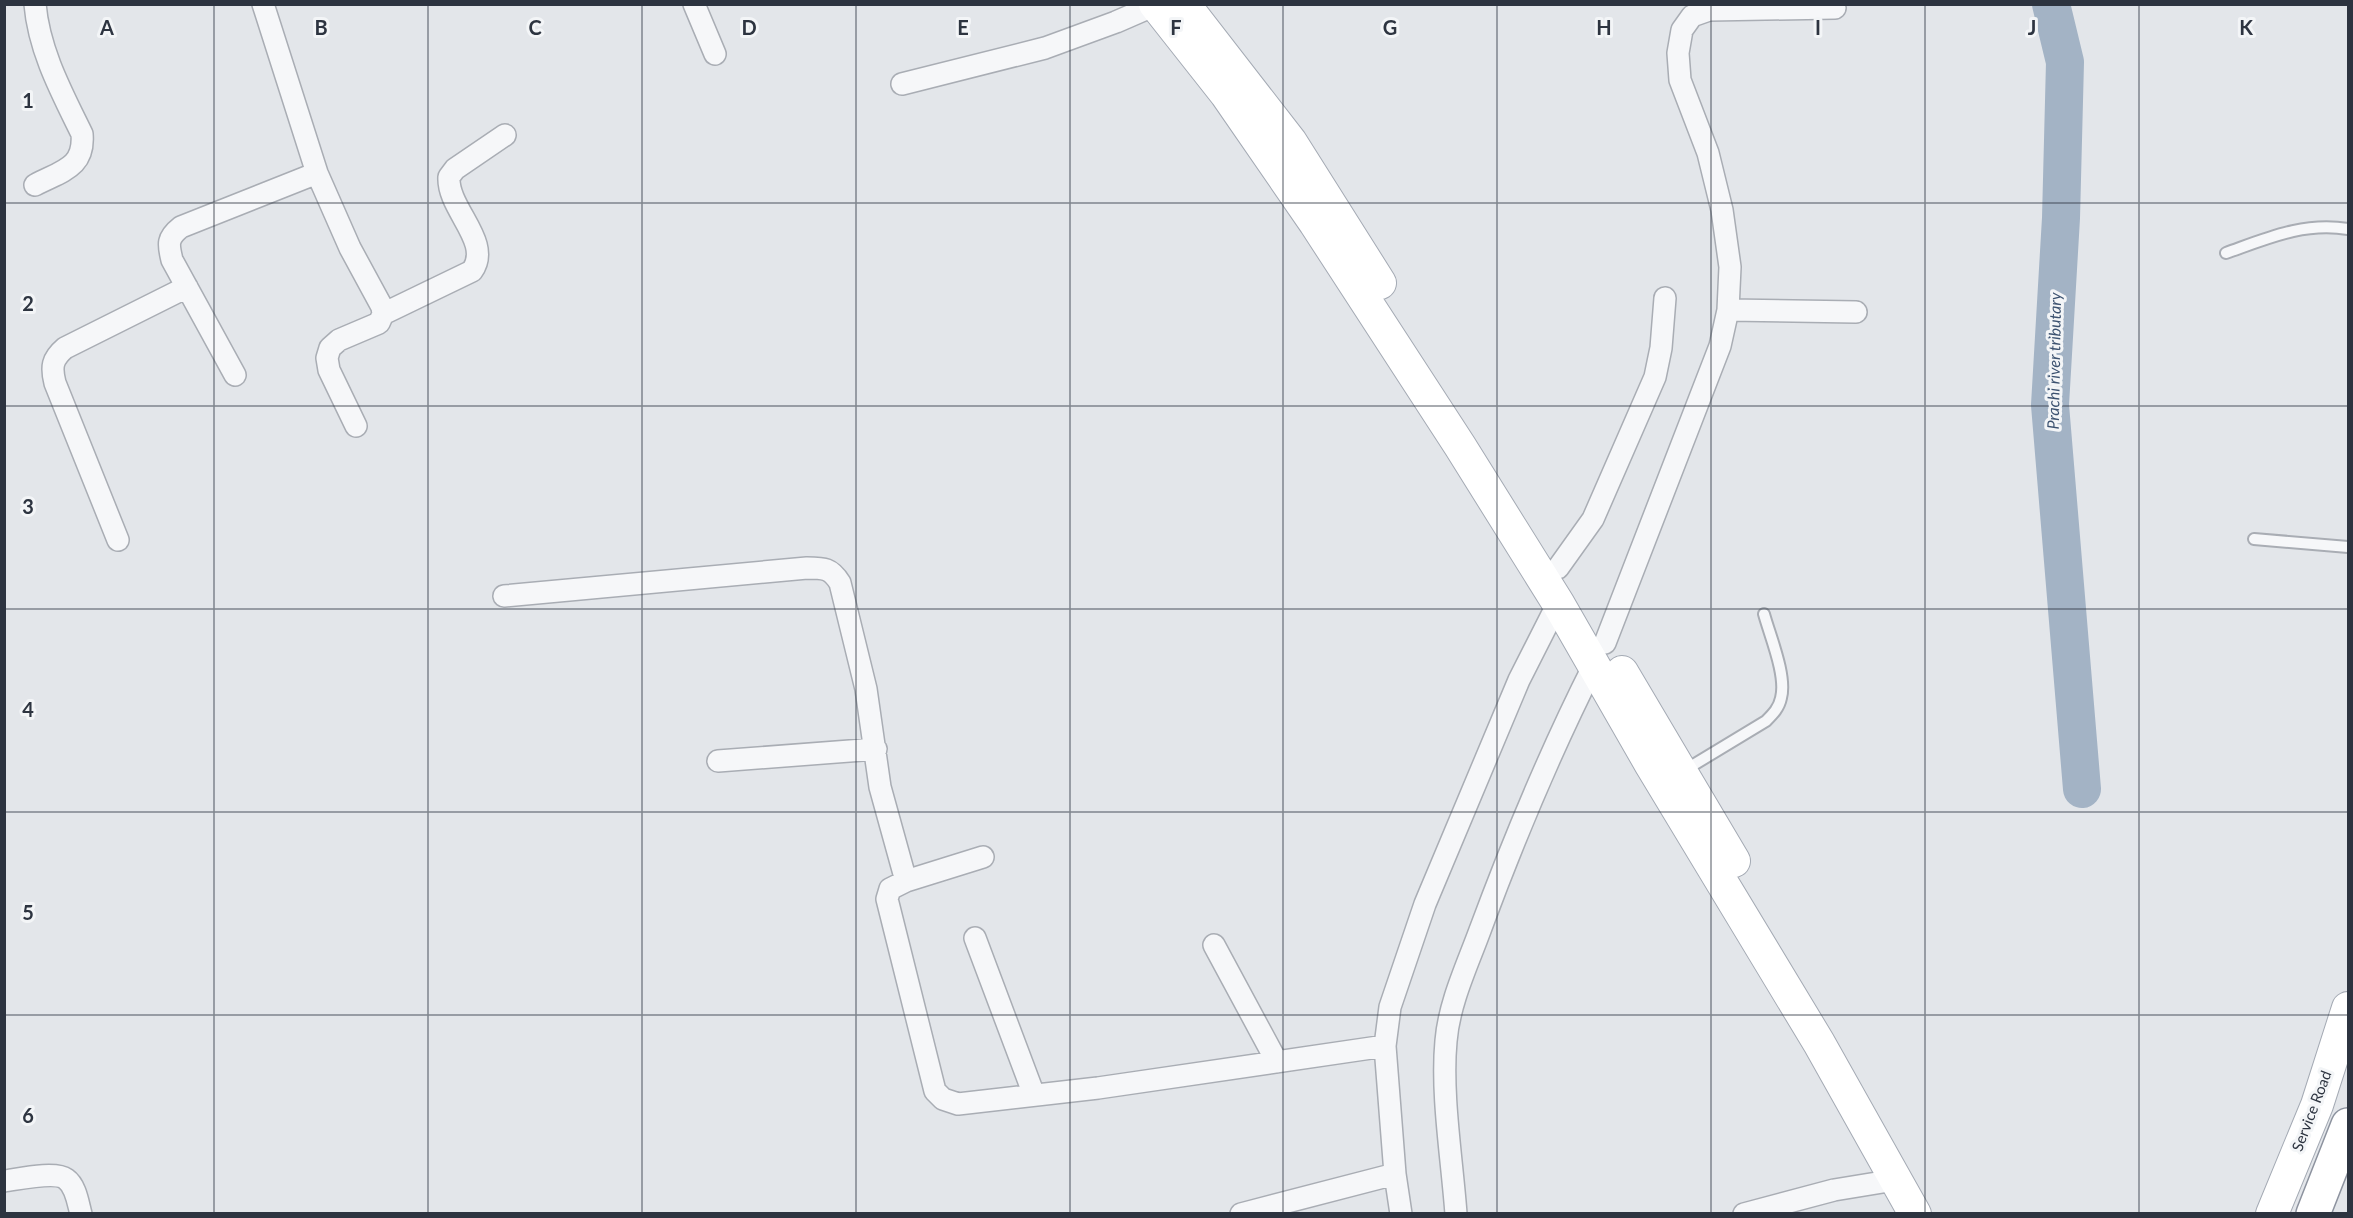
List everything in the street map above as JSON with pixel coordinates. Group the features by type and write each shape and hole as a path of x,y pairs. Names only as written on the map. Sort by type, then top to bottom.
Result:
{"highway":[{"path":"2313,1214 2349,1125"}],"main road":[{"path":"1184,4 1292,142 1597,650 1682,772 1915,1175 1935,1214"},
{"path":"1155,5 1226,93 1315,223 1460,446 1563,594"},
{"path":"1597,650 1651,765 1819,1043 1914,1214"},
{"name":"Service Road","path":"2272,1214 2316,1105 2349,1008"}],"street":[{"path":"35,4 37,26 48,61 82,134 83,147 81,157 75,164 35,185"},
{"path":"264,4 317,173 350,248 382,307 383,314 379,323 339,340 330,348 327,358 329,370 356,426"},
{"path":"693,4 715,54"},
{"path":"902,84 1045,48 1155,5"},
{"path":"1456,1214 1445,1070 1446,1040 1451,1009 1542,773 1597,650 1720,346 1728,310 1730,267 1722,210 1708,153 1680,80 1678,52 1682,30 1692,16 1708,10 1835,8"},
{"path":"383,314 472,271 478,263 479,254 476,244 451,194 448,186 449,177 455,169 505,135"},
{"path":"235,375 172,260 169,246 172,234 181,227 317,173"},
{"path":"118,540 55,383 52,369 55,356 65,348 187,288"},
{"path":"1401,1214 1395,1174 1386,1046 1390,1007 1425,904 1519,680 1563,594 1654,377 1661,348 1665,298"},
{"path":"1728,310 1856,312"},
{"path":"504,596 807,568 822,568 834,573 840,584 866,689 880,787 906,881"},
{"path":"718,761 876,749"},
{"path":"983,857 906,881 890,889 886,900 935,1091 943,1099 958,1104 1034,1095 1386,1046"},
{"path":"975,938 1034,1095"},
{"path":"1214,945 1276,1062"},
{"path":"1241,1214 1395,1174"},
{"path":"4,1181 57,1175 67,1179 74,1190 81,1214"},
{"path":"1744,1214 1834,1190 1895,1180"}],"lane":[{"path":"2226,253 2302,228 2323,226 2349,229"},
{"path":"2254,539 2349,547"},
{"path":"1682,772 1766,721 1776,711 1782,697 1783,681 1764,614"}],"waterway":[{"name":"Prachi river tributary","path":"2051,4 2065,62 2061,218 2050,405 2082,789"}]}
